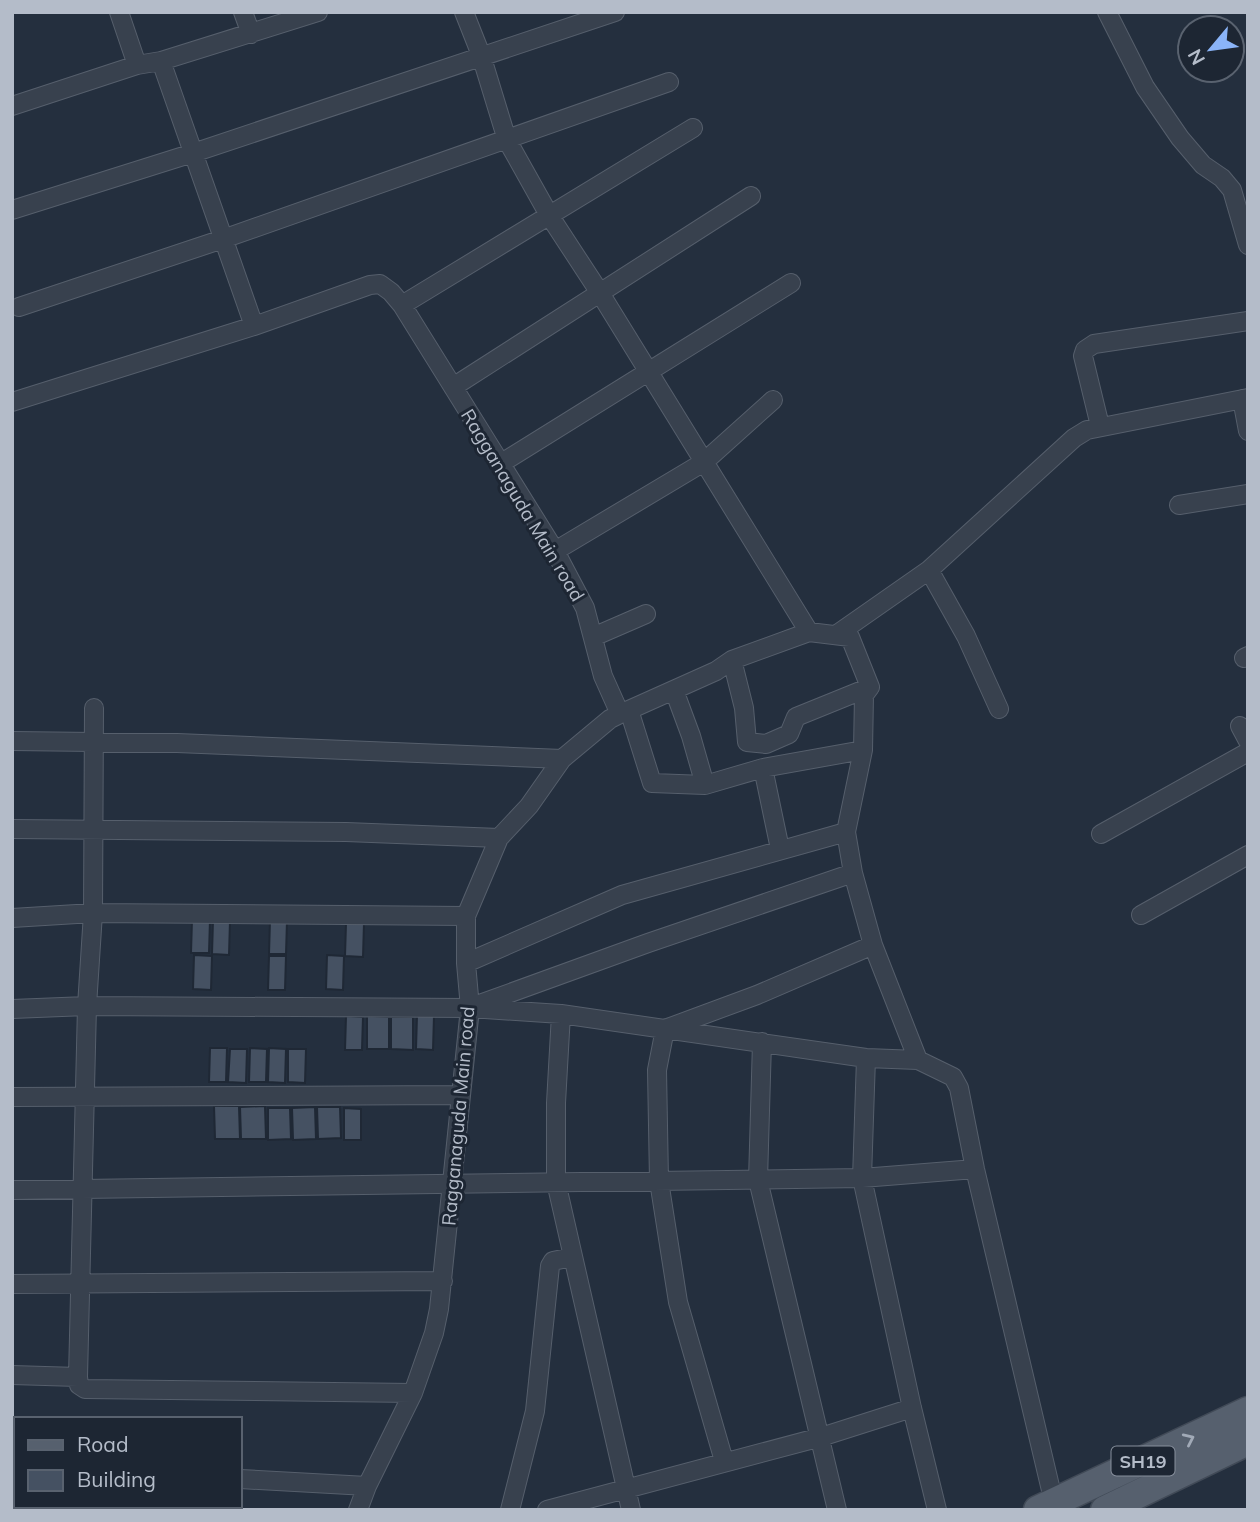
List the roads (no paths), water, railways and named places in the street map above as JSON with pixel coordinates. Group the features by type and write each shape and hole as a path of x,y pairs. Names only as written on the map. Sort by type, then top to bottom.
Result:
{"main road":[{"name":"SH19","path":"1046,1506 1248,1411"},
{"name":"SH19","path":"1105,1510 1248,1441"}],"street":[{"path":"119,12 137,65"},
{"path":"243,12 251,34"},
{"path":"13,102 137,65 161,61 318,12"},
{"path":"464,12 481,55 507,140 549,215 809,632"},
{"path":"12,210 193,153 615,12"},
{"path":"1107,12 1145,87 1180,138 1203,165 1222,178 1232,190 1248,245"},
{"path":"12,402 254,326 161,61"},
{"path":"19,307 223,239 669,82"},
{"path":"402,305 693,128"},
{"path":"453,387 751,197"},
{"path":"500,464 791,282"},
{"name":"Ragganaguda Main road","path":"254,326 370,285 380,284 391,292 402,305 555,551 585,608 603,676 624,712 610,719 562,759 529,806 499,838 466,916 470,1008 450,1184 443,1281 434,1333 413,1392 358,1510"},
{"path":"1100,426 1083,356 1088,347 1248,321"},
{"path":"836,635 929,570 1074,438 1100,426 1245,399 1248,431"},
{"path":"555,551 704,462 773,400"},
{"path":"1179,505 1248,494"},
{"path":"929,570 966,636 999,709"},
{"path":"593,637 646,614"},
{"path":"863,750 763,768 705,785 652,783 624,712 716,671 732,660 809,632 850,637 870,687"},
{"path":"732,660 744,708 747,742 766,744 789,734 796,717 870,687"},
{"path":"870,687 864,695 863,750 846,832 853,873 873,946 918,1060"},
{"path":"674,690 705,785"},
{"path":"94,708 93,913 87,1006 79,1385 85,1389 413,1392"},
{"path":"12,741 344,748 562,759"},
{"path":"1101,834 1248,752"},
{"path":"763,768 780,849"},
{"path":"12,829 346,832 499,838"},
{"path":"466,963 622,895 846,832"},
{"path":"1141,915 1248,855"},
{"path":"470,1008 648,943 853,873"},
{"path":"12,918 93,913 466,916"},
{"path":"665,1029 757,995 873,946"},
{"path":"12,1009 87,1006 470,1008 561,1014 866,1058 918,1060 953,1076 959,1088 1046,1506"},
{"path":"561,1014 556,1103 556,1182 631,1510"},
{"path":"665,1029 657,1070 659,1181 678,1302 724,1461"},
{"path":"762,1042 758,1180 837,1510"},
{"path":"866,1058 862,1178 937,1510"},
{"path":"12,1097 460,1095"},
{"path":"12,1190 862,1178 975,1169"},
{"path":"510,1510 535,1410 550,1266 554,1261 572,1257"},
{"path":"12,1284 443,1281"},
{"path":"12,1375 78,1377"},
{"path":"547,1510 821,1437 912,1408"},
{"path":"242,1479 367,1486"}]}
